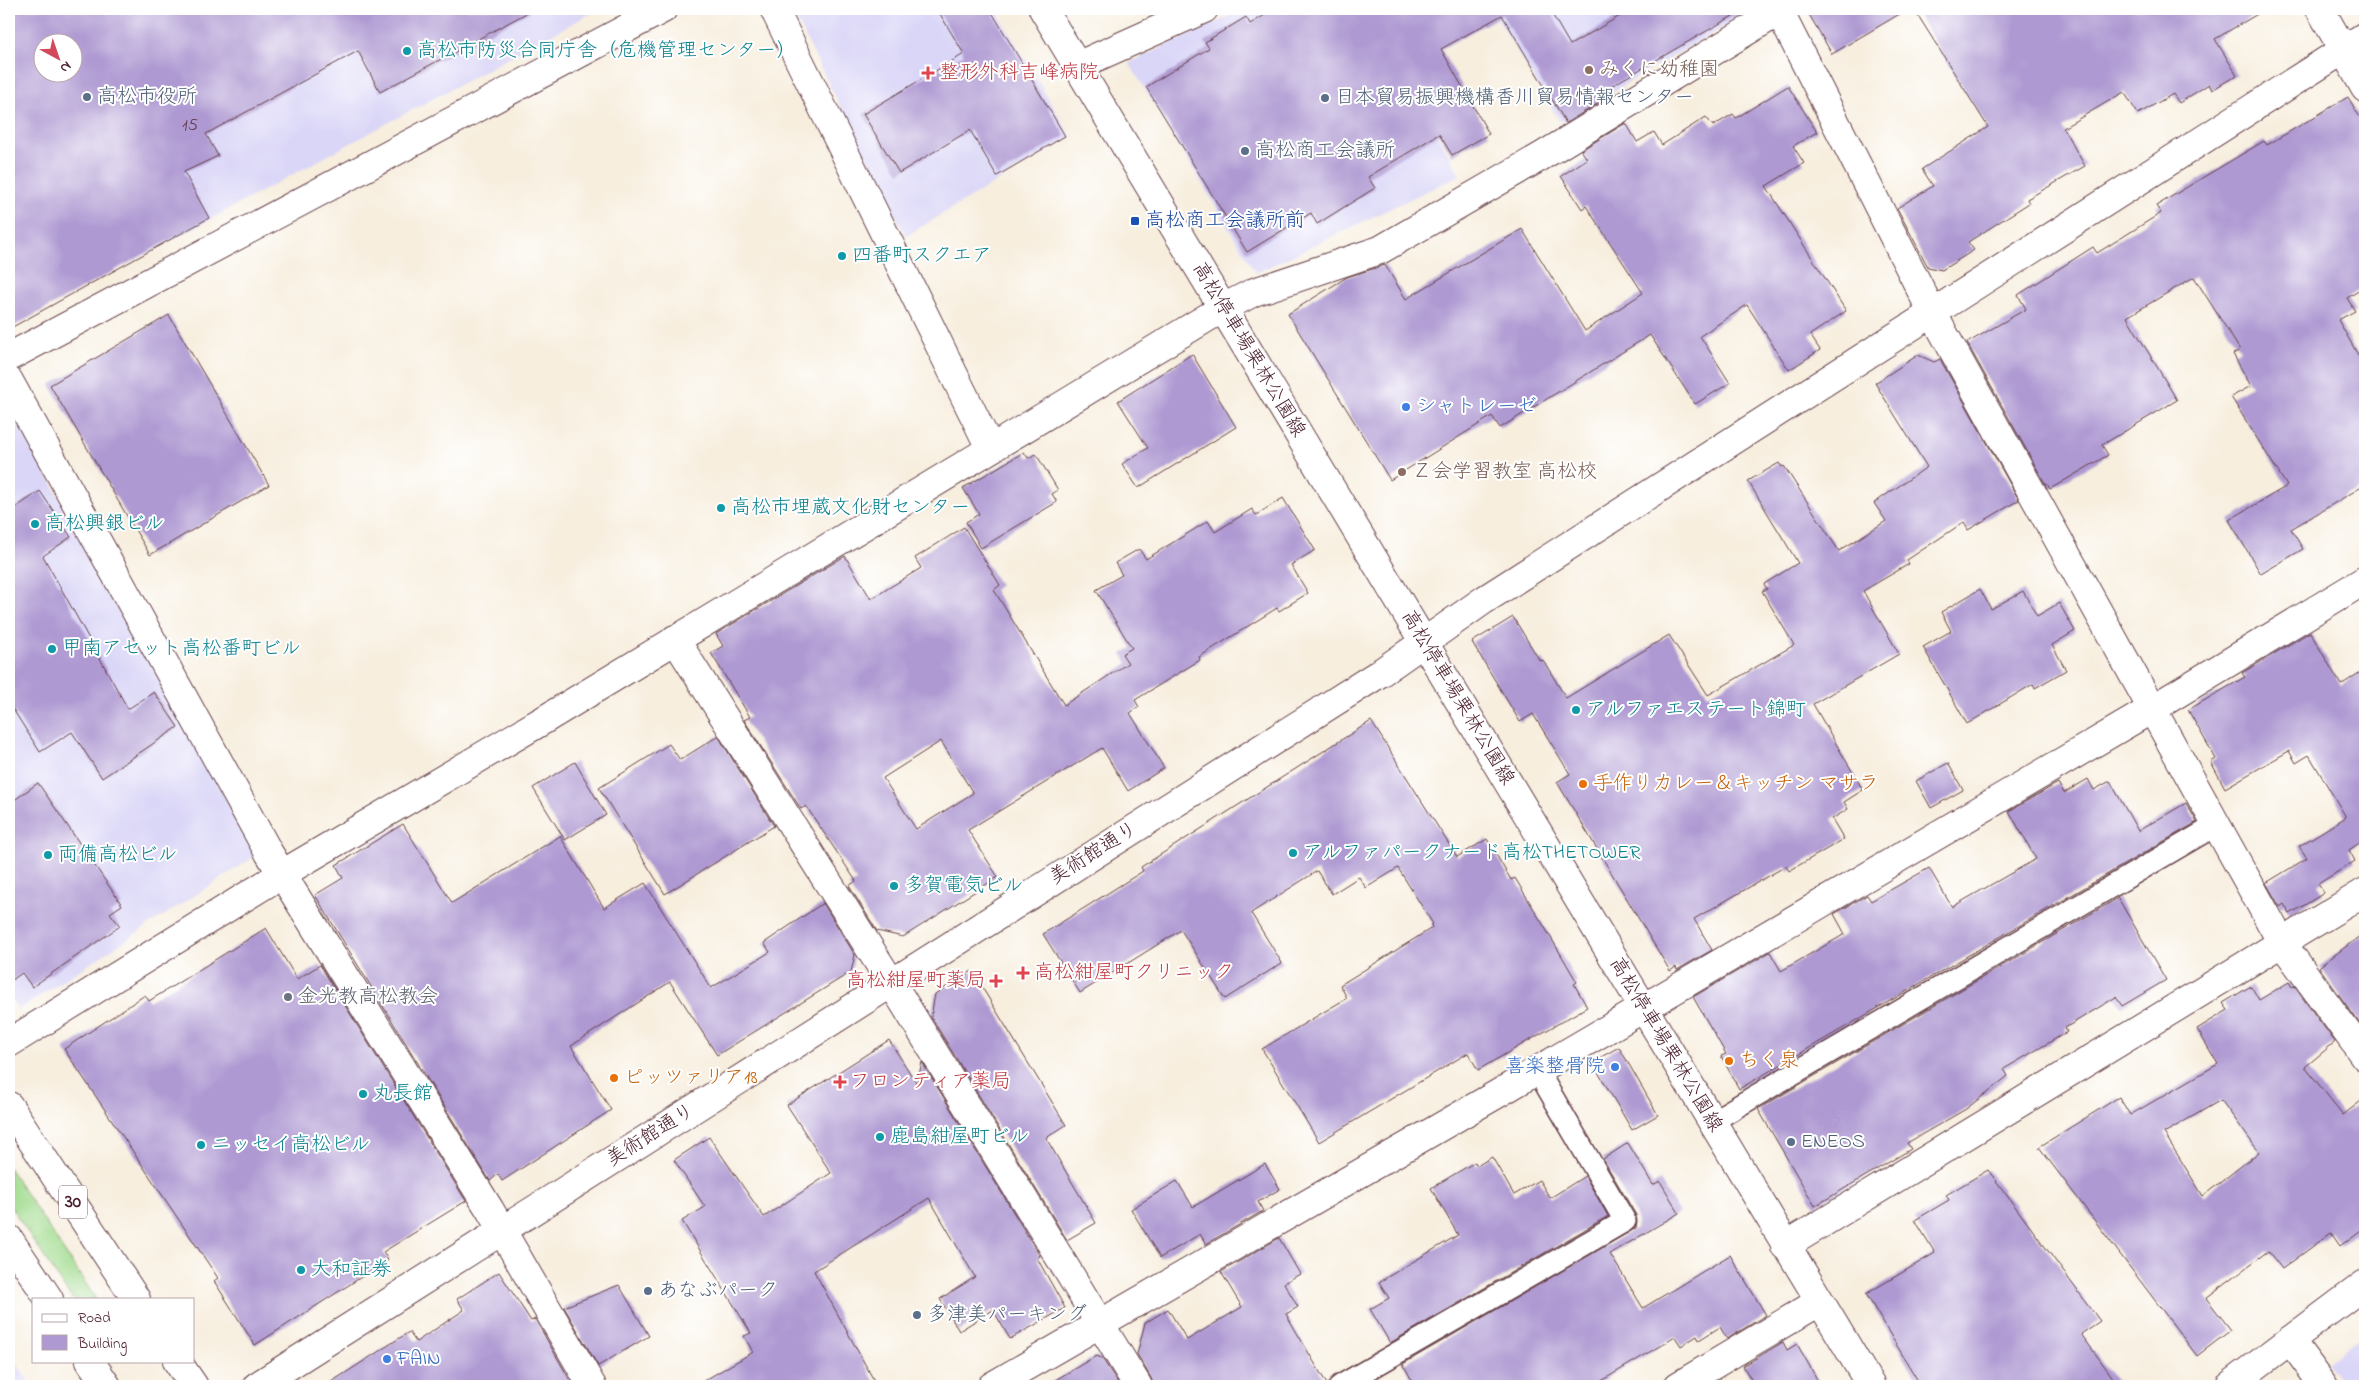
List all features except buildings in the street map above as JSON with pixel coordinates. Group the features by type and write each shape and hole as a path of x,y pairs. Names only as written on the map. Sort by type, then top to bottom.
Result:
{"main road":[{"path":"9,356 663,9"},
{"path":"774,9 990,448"},
{"name":"高松停車場栗林公園線","path":"1043,9 1785,1246 1871,1386"},
{"path":"1077,66 1204,9"},
{"path":"2320,9 2354,43 2365,88"},
{"path":"9,1043 282,874 542,721 1223,308 1254,292 1380,250 1550,151 1780,10 1933,314 2152,709 2218,824 2282,943 2365,1058"},
{"name":"美術館通り","path":"257,1386 1380,673 1423,641 2354,43"},
{"path":"9,381 282,874 501,1231 592,1386"},
{"path":"992,1386 1643,1008 2152,709 2365,580"},
{"path":"675,639 891,983 1138,1386"},
{"path":"1785,1246 2365,892"},
{"name":"30","path":"9,1106 135,1298"},
{"path":"9,1239 48,1298"},
{"path":"2229,1386 2365,1284"},
{"path":"1678,1386 1819,1302"},
{"path":"2290,1340 2324,1386"},
{"path":"91,1362 107,1386"},
{"path":"178,1362 194,1386"}],"lane":[{"path":"1711,1122 2218,824"},
{"path":"1340,1386 1625,1221 1537,1070"}],"shaded area":[{"path":"9,9 599,9 9,328"},
{"name":"整形外科吉峰病院","path":"791,9 995,9 1071,137 906,236"},
{"path":"1245,9 1366,9 1460,175 1256,273 1129,63"},
{"name":"みくに幼稚園","path":"1513,9 1748,9 1747,13 1560,122 1497,18"},
{"path":"9,406 257,855 18,1010 9,996"},
{"path":"2365,1334 2365,1386 2345,1386 2327,1362"},
{"path":"9,1353 32,1386 9,1386"}],"green space":[{"path":"9,1168 95,1298 71,1298 9,1204"}],"place":[{"name":"高松市防災合同庁舎（危機管理センター）","path":"407,51"},
{"name":"みくに幼稚園","path":"1589,70"},
{"name":"整形外科吉峰病院","path":"928,73"},
{"name":"高松市役所","path":"87,97"},
{"name":"日本貿易振興機構香川貿易情報センター","path":"1325,98"},
{"name":"高松商工会議所","path":"1245,151"},
{"name":"高松商工会議所前","path":"1135,221"},
{"name":"四番町スクエア","path":"842,256"},
{"name":"シャトレーゼ","path":"1406,407"},
{"name":"Ｚ会学習教室 高松校","path":"1402,472"},
{"name":"高松市埋蔵文化財センター","path":"721,508"},
{"name":"高松興銀ビル","path":"35,524"},
{"name":"甲南アセット高松番町ビル","path":"52,649"},
{"name":"アルファエステート錦町","path":"1576,710"},
{"name":"手作りカレー＆キッチン マサラ","path":"1583,784"},
{"name":"アルファパークナード高松THETOWER","path":"1293,853"},
{"name":"両備高松ビル","path":"48,855"},
{"name":"多賀電気ビル","path":"894,886"},
{"name":"高松紺屋町クリニック","path":"1023,973"},
{"name":"高松紺屋町薬局","path":"996,981"},
{"name":"金光教高松教会","path":"288,997"},
{"name":"ちく泉","path":"1729,1061"},
{"name":"喜楽整骨院","path":"1615,1067"},
{"name":"ピッツァリア18","path":"614,1078"},
{"name":"フロンティア薬局","path":"840,1082"},
{"name":"丸長館","path":"363,1094"},
{"name":"鹿島紺屋町ビル","path":"880,1137"},
{"name":"ENEOS","path":"1791,1142"},
{"name":"ニッセイ高松ビル","path":"201,1145"},
{"name":"大和証券","path":"301,1270"},
{"name":"あなぶパーク","path":"648,1291"},
{"name":"多津美パーキング","path":"917,1315"},
{"name":"FAIN","path":"387,1359"}]}
